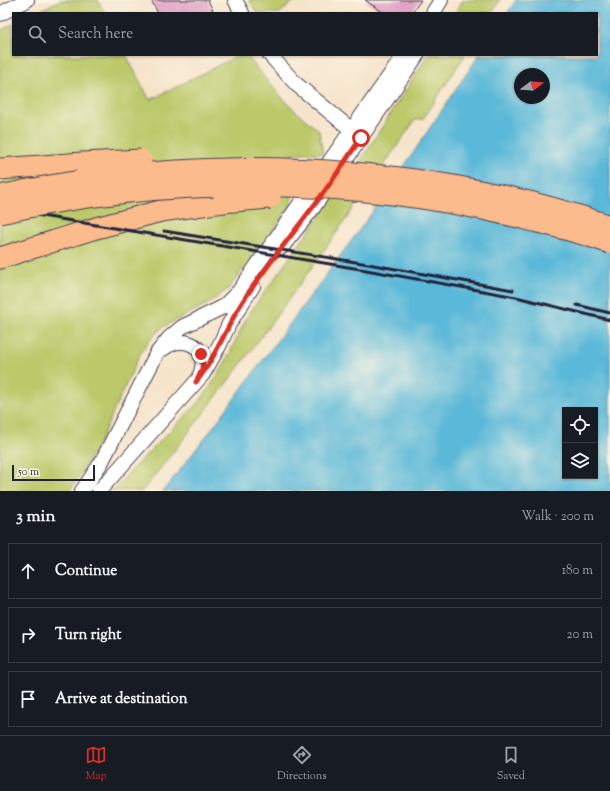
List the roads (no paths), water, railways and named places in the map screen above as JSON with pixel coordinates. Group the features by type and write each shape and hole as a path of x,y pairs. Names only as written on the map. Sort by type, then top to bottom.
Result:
{"highway":[{"path":"0,169 91,163 203,159 253,159 358,164 428,173 478,182 502,189 546,206 610,226"},
{"path":"0,196 47,186 136,174 176,171 267,169 358,174 416,180 475,190 546,206"},
{"path":"0,213 113,194 181,187 222,186 332,188 411,196 458,204 547,224 610,243"},
{"path":"0,258 131,218 190,206 252,199 290,198 401,204 458,204"}],"street":[{"path":"0,14 27,0"},
{"path":"235,0 241,12"},
{"path":"434,12 441,0"},
{"path":"445,12 452,0"},
{"path":"271,56 296,84 356,134"},
{"path":"99,491 196,382 209,365 229,324 243,301 313,208 403,56"},
{"path":"82,491 101,463 157,353 169,338 182,327 223,307 240,291 356,134 416,56"},
{"path":"157,353 168,344 175,342 186,341 197,347 201,354 203,363 196,382"}],"water":[{"path":"516,0 610,0 610,491 163,491 205,438 380,202 478,56 598,56 598,12 508,12"}],"railway":[{"path":"0,209 366,270 516,297 610,320"},
{"path":"164,231 368,264 513,290"},
{"path":"577,305 610,313"}]}
